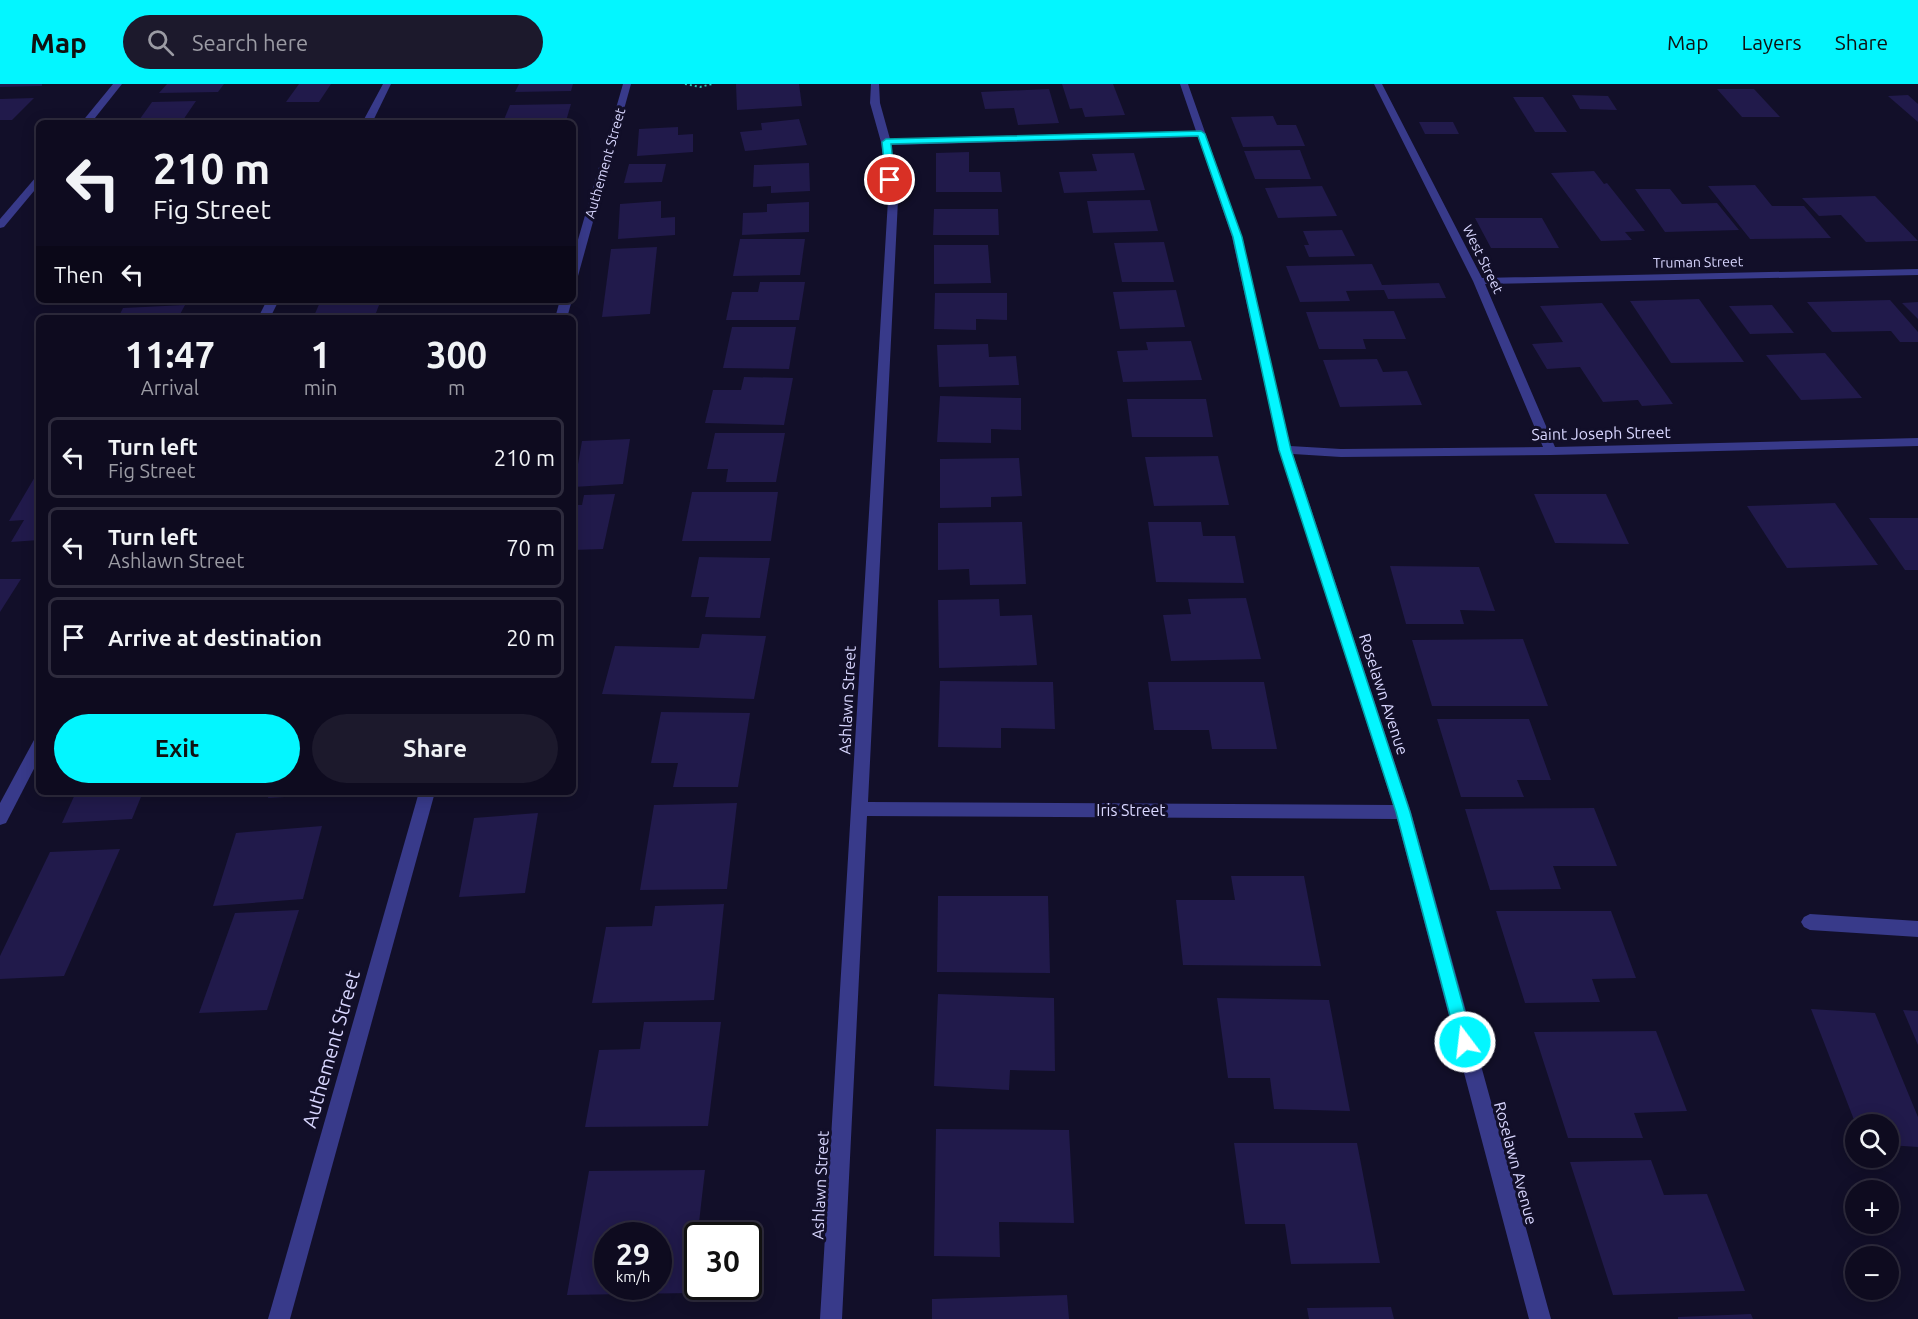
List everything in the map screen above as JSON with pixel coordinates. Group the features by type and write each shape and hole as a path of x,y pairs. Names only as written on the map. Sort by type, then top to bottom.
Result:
{"street":[{"path":"88,120 118,84"},
{"path":"369,120 387,84"},
{"name":"Authement Street","path":"576,265 627,84"},
{"name":"Ashlawn Street","path":"831,1319 893,200 886,142 875,103 875,84"},
{"name":"Roselawn Avenue","path":"1184,84 1237,237 1285,450 1403,812 1540,1319"},
{"name":"West Street","path":"1378,84 1478,281 1551,451"},
{"path":"886,142 1201,134"},
{"path":"0,225 36,183"},
{"name":"Truman Street","path":"1478,281 1918,272"},
{"name":"Saint Joseph Street","path":"1285,450 1341,453 1551,451 1918,442"},
{"path":"0,818 36,750"},
{"name":"Authement Street","path":"279,1319 426,795"},
{"name":"Iris Street","path":"859,808 1403,812"},
{"path":"1810,922 1918,930"}],"path":[{"path":"686,84 700,87 712,84"}],"building":[{"path":"0,84 42,84 42,86 0,87"},
{"path":"167,84 224,84 218,92 159,93"},
{"path":"299,84 331,84 319,102 286,102"},
{"path":"519,84 573,84 571,91 515,92"},
{"path":"736,84 799,84 802,106 737,110"},
{"path":"1062,84 1113,84 1125,115 1085,117 1082,108 1070,109"},
{"path":"1049,89 1059,123 1018,125 1014,108 985,109 981,92"},
{"path":"1717,89 1754,89 1780,117 1742,117"},
{"path":"1572,95 1608,96 1617,110 1580,109"},
{"path":"1908,95 1918,104 1918,122 1888,96"},
{"path":"1513,97 1543,97 1567,132 1535,132"},
{"path":"34,98 12,120 0,120 0,99"},
{"path":"196,101 183,120 139,120 152,102"},
{"path":"571,104 566,120 504,120 510,105"},
{"path":"1273,116 1277,125 1296,125 1305,146 1243,147 1231,117"},
{"path":"307,118 306,120 268,119"},
{"path":"799,119 807,145 745,151 740,132 762,130 761,123"},
{"path":"1419,122 1453,122 1459,134 1425,134"},
{"path":"678,127 678,135 693,134 693,152 637,156 639,129"},
{"path":"1300,150 1311,179 1255,179 1244,151"},
{"path":"969,152 969,172 1000,172 1002,192 936,192 936,153"},
{"path":"1134,153 1145,190 1064,193 1059,172 1097,171 1092,154"},
{"path":"809,163 810,191 771,193 771,186 753,187 754,165"},
{"path":"629,164 666,164 662,182 624,183"},
{"path":"1594,171 1604,184 1607,183 1645,231 1625,232 1632,240 1601,241 1551,173"},
{"path":"1755,185 1772,206 1804,206 1831,238 1750,239 1708,186"},
{"path":"1322,186 1337,216 1278,218 1265,188"},
{"path":"1635,189 1670,189 1682,204 1717,203 1739,230 1665,232"},
{"path":"1875,196 1918,241 1866,242 1841,215 1819,216 1802,198"},
{"path":"1150,200 1158,231 1093,233 1087,201"},
{"path":"661,201 661,218 675,217 675,235 618,239 620,204"},
{"path":"809,202 809,232 742,235 743,213 767,212 767,204"},
{"path":"934,209 998,209 999,235 933,235"},
{"path":"1475,218 1542,218 1559,248 1491,248"},
{"path":"1342,230 1355,256 1309,257 1304,245 1309,245 1303,231"},
{"path":"740,239 805,239 800,275 733,276"},
{"path":"1164,242 1174,282 1122,282 1114,243"},
{"path":"934,245 988,245 991,283 934,284"},
{"path":"657,247 650,314 602,317 611,249"},
{"path":"1372,264 1382,285 1439,283 1446,298 1388,299 1384,290 1346,291 1350,301 1300,302 1286,266"},
{"path":"760,282 805,282 799,320 726,320 732,292 758,292"},
{"path":"1176,290 1185,327 1120,329 1113,292"},
{"path":"935,293 1007,293 1007,320 976,319 976,330 934,329"},
{"path":"1699,299 1744,362 1671,363 1630,301"},
{"path":"1890,300 1918,332 1918,342 1900,342 1891,331 1832,332 1807,302"},
{"path":"1918,302 1918,319 1902,303"},
{"path":"320,303 380,303 375,315 314,315"},
{"path":"1602,303 1673,404 1642,406 1638,400 1603,402 1580,367 1547,369 1532,344 1563,342 1540,306"},
{"path":"185,305 180,315 120,315 123,308"},
{"path":"1772,305 1794,333 1750,334 1729,306"},
{"path":"1394,311 1406,339 1363,339 1366,349 1319,349 1306,312"},
{"path":"732,327 796,327 789,369 723,368"},
{"path":"1191,341 1202,380 1123,382 1117,351 1148,350 1146,342"},
{"path":"988,344 989,357 1016,356 1019,385 939,387 937,345"},
{"path":"1825,353 1862,398 1801,400 1766,355"},
{"path":"1377,359 1383,372 1407,371 1422,405 1340,407 1323,360"},
{"path":"744,377 793,378 784,425 705,423 713,390 741,390"},
{"path":"940,396 1021,398 1021,430 991,429 991,443 937,442"},
{"path":"1127,399 1206,399 1213,437 1132,437"},
{"path":"715,433 785,433 776,482 726,482 728,469 707,469"},
{"path":"630,439 623,484 576,487 576,464 578,464 582,441"},
{"path":"1218,456 1229,505 1154,506 1145,457"},
{"path":"1019,458 1022,496 991,497 991,507 940,508 940,459"},
{"path":"36,475 36,540 11,542 24,520 9,521"},
{"path":"692,492 778,492 771,541 682,541"},
{"path":"615,494 603,549 576,550 576,505 582,505 584,495"},
{"path":"1534,494 1606,494 1629,544 1555,543"},
{"path":"1835,503 1878,565 1787,568 1747,506"},
{"path":"1869,518 1918,518 1918,570 1905,570"},
{"path":"1022,522 1026,584 970,585 969,569 938,570 938,523"},
{"path":"1148,522 1201,522 1203,536 1235,536 1244,583 1156,582"},
{"path":"699,557 770,558 760,618 705,617 709,597 691,597"},
{"path":"1390,566 1479,567 1495,611 1460,610 1464,624 1406,624"},
{"path":"0,579 21,579 0,612"},
{"path":"1246,598 1261,659 1171,661 1163,615 1191,614 1188,599"},
{"path":"999,599 1000,616 1032,615 1037,665 939,668 938,600"},
{"path":"702,634 766,636 754,699 602,694 615,646 699,648"},
{"path":"1523,639 1548,706 1432,706 1412,640"},
{"path":"940,681 1053,682 1055,729 1001,728 1001,748 938,747"},
{"path":"1148,682 1264,682 1277,749 1212,749 1209,730 1154,730"},
{"path":"661,712 750,713 738,787 673,787 678,763 651,763"},
{"path":"1437,719 1529,719 1551,780 1517,780 1524,797 1461,797"},
{"path":"75,795 142,795 132,819 62,823"},
{"path":"269,795 318,795 268,798"},
{"path":"737,803 727,889 640,890 654,805"},
{"path":"1594,808 1617,866 1553,866 1561,889 1490,890 1465,809"},
{"path":"538,813 525,893 459,897 474,818"},
{"path":"322,826 303,899 213,906 236,833"},
{"path":"120,849 64,976 0,979 0,956 50,852"},
{"path":"1231,876 1304,876 1321,966 1183,965 1176,900 1235,900"},
{"path":"938,896 1048,896 1050,973 937,972"},
{"path":"724,904 714,1000 592,1003 606,927 652,926 655,906"},
{"path":"299,910 267,1010 199,1013 235,913"},
{"path":"1496,911 1611,911 1636,978 1592,979 1600,1002 1525,1003"},
{"path":"938,994 1054,998 1055,1071 1010,1070 1009,1090 934,1086"},
{"path":"1217,998 1329,1000 1350,1111 1274,1109 1270,1078 1228,1078"},
{"path":"1811,1009 1875,1013 1918,1117 1918,1147 1899,1146 1899,1114 1852,1114"},
{"path":"1903,1010 1918,1011 1918,1045"},
{"path":"644,1022 721,1022 708,1126 585,1127 599,1050 640,1049"},
{"path":"1656,1031 1687,1111 1634,1113 1643,1138 1568,1138 1534,1032"},
{"path":"936,1129 1069,1130 1074,1223 999,1222 1000,1257 934,1256"},
{"path":"1234,1143 1357,1143 1380,1263 1291,1264 1285,1224 1245,1224"},
{"path":"1651,1160 1664,1195 1707,1194 1745,1291 1613,1295 1570,1162"},
{"path":"705,1170 699,1222 684,1222 684,1293 672,1293 672,1222 594,1222 594,1295 567,1295 589,1171"},
{"path":"1067,1295 1069,1319 932,1319 932,1299"},
{"path":"1391,1307 1394,1319 1309,1319 1307,1308"},
{"path":"1751,1314 1753,1319 1678,1319 1678,1317"}],"route":[{"path":"890,180 886,142 1201,134 1237,237 1285,450 1403,812 1465,1042"}]}
